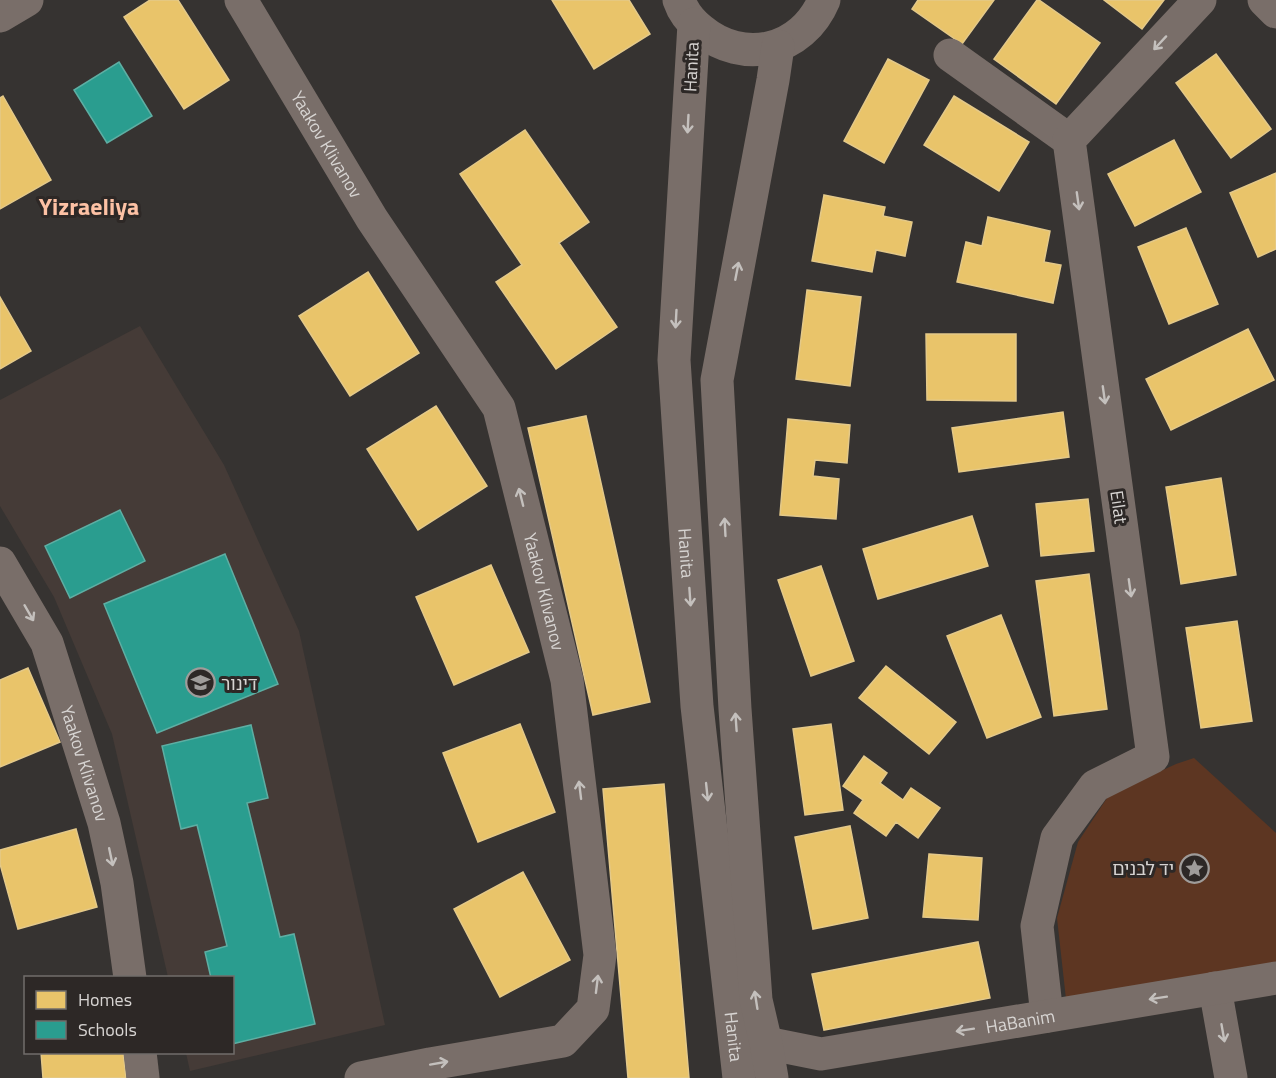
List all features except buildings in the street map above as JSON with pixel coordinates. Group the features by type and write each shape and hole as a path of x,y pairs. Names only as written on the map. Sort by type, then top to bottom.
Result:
{"street":[{"path":"0,16 27,0"},
{"name":"Yaakov Klivanov","path":"241,0 372,219 499,408 567,680 600,955 594,1009 562,1041 361,1078"},
{"path":"686,12 711,38 732,47 754,50 778,46 800,33 818,13 824,0"},
{"path":"950,55 1070,140 1200,0"},
{"path":"1264,0 1276,12"},
{"name":"Hanita","path":"686,12 674,360 697,706 739,1078"},
{"name":"Hanita","path":"772,1078 755,988 735,709 717,380 778,46"},
{"name":"Eilat","path":"1047,1016 1037,926 1057,838 1095,786 1153,757 1070,140"},
{"name":"Yaakov Klivanov","path":"0,562 46,643 104,823 117,883 130,976"},
{"name":"HaBanim","path":"766,1043 821,1054 1276,978"},
{"path":"1215,988 1231,1078"},
{"path":"140,1054 143,1078"}],"shaded area":[{"name":"דינור","path":"140,326 224,465 299,631 385,1025 190,1071 186,1054 234,1054 234,976 168,976 112,734 54,597 0,506 0,400"},
{"path":"1194,758 1276,833 1276,963 1066,999 1057,918 1078,842 1109,795"}],"place":[{"name":"דינור","path":"200,683"},
{"name":"יד לבנים","path":"1195,868"}],"district":[{"name":"Yizraeliya","path":"89,206"}]}
